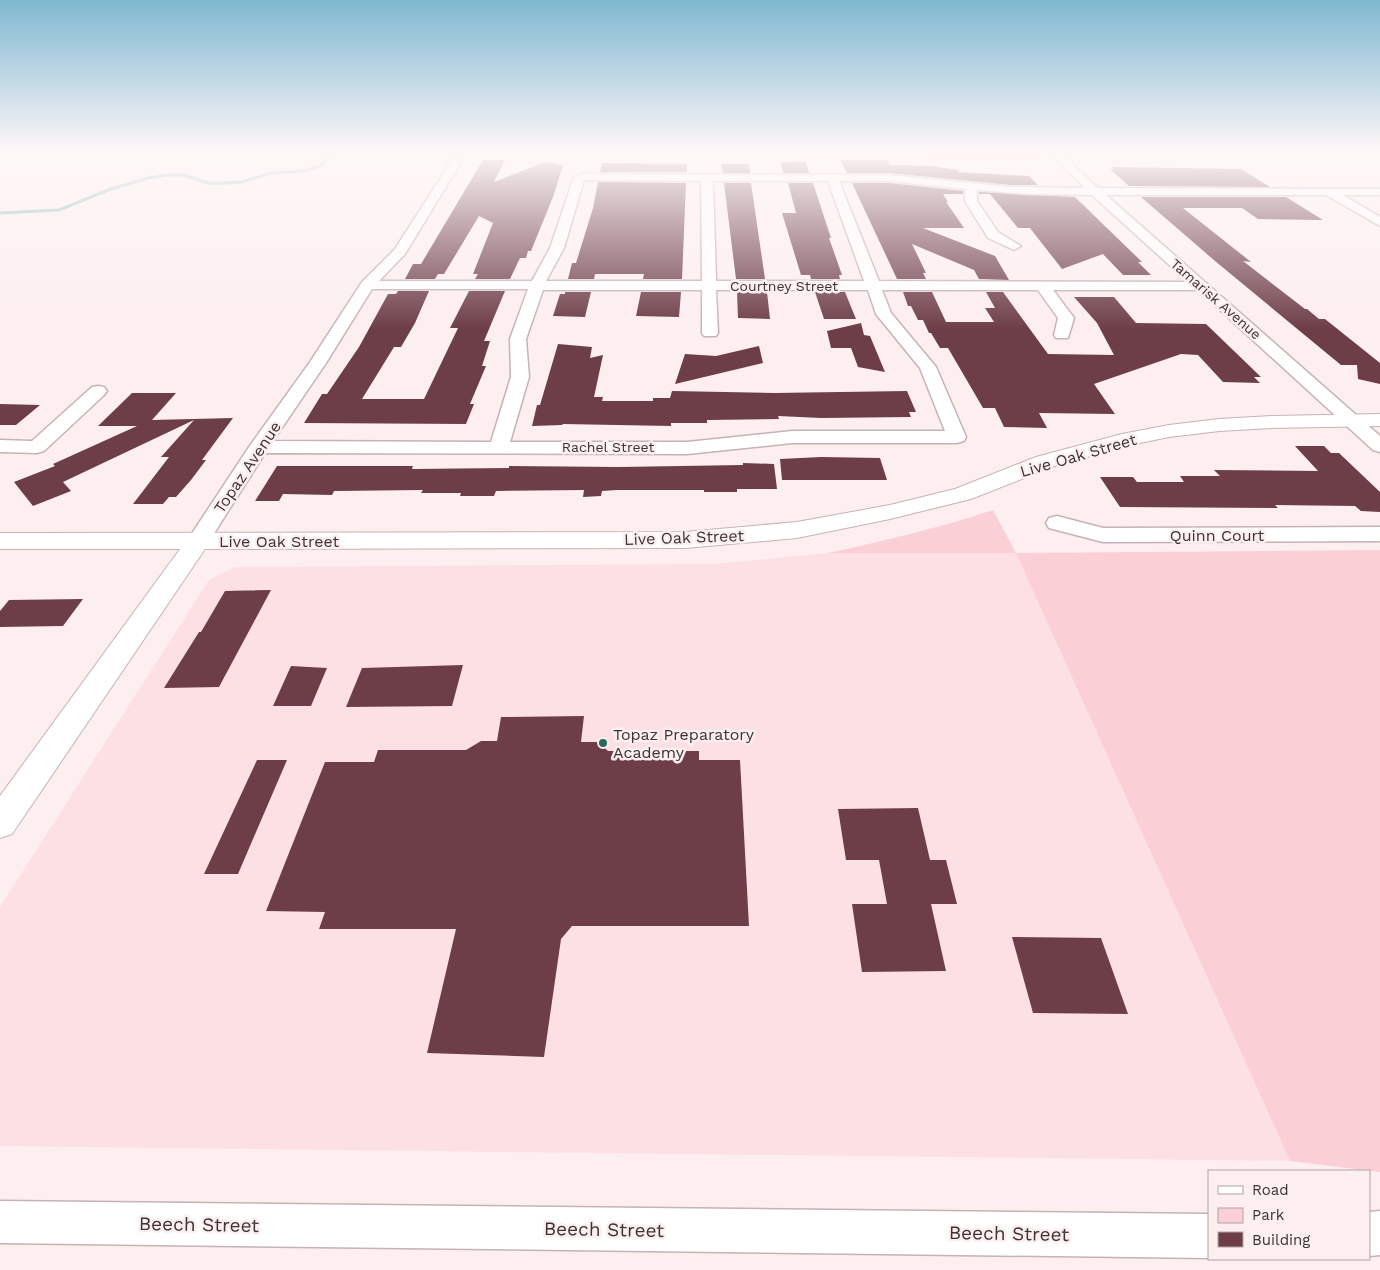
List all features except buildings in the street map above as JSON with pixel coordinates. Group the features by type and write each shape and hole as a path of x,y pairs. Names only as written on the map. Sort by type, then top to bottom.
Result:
{"street":[{"name":"Topaz Avenue","path":"0,823 198,541 259,447 318,363 367,285 400,251 426,210"},
{"path":"499,447 520,377 518,339 537,285 557,248 569,210"},
{"path":"708,210 710,333"},
{"path":"844,210 872,286"},
{"path":"977,210 993,234 1014,246"},
{"name":"Tamarisk Avenue","path":"1117,210 1380,446"},
{"path":"1360,210 1380,222"},
{"name":"Courtney Street","path":"367,285 1202,286"},
{"name":"Rachel Street","path":"259,447 686,448 792,437 957,437 928,367 884,314 872,286"},
{"path":"1042,286 1066,318 1062,335"},
{"path":"0,446 38,446 98,391"},
{"name":"Live Oak Street","path":"0,541 684,540 797,530 890,512 963,494 1044,462 1122,440 1219,425 1380,420"},
{"name":"Quinn Court","path":"1057,523 1103,535 1380,534"},
{"name":"Beech Street","path":"0,1222 1208,1236"}],"shaded area":[{"name":"Topaz Preparatory Academy","path":"828,553 1016,553 1290,1161 0,1146 0,907 209,580 234,567 714,564"}],"green space":[{"path":"993,510 1016,553 828,553 911,534"},
{"path":"1380,550 1380,1172 1290,1161 1016,553"}],"waterway":[{"path":"0,213 54,210"}],"place":[{"name":"Topaz Preparatory Academy","path":"603,743"}]}
